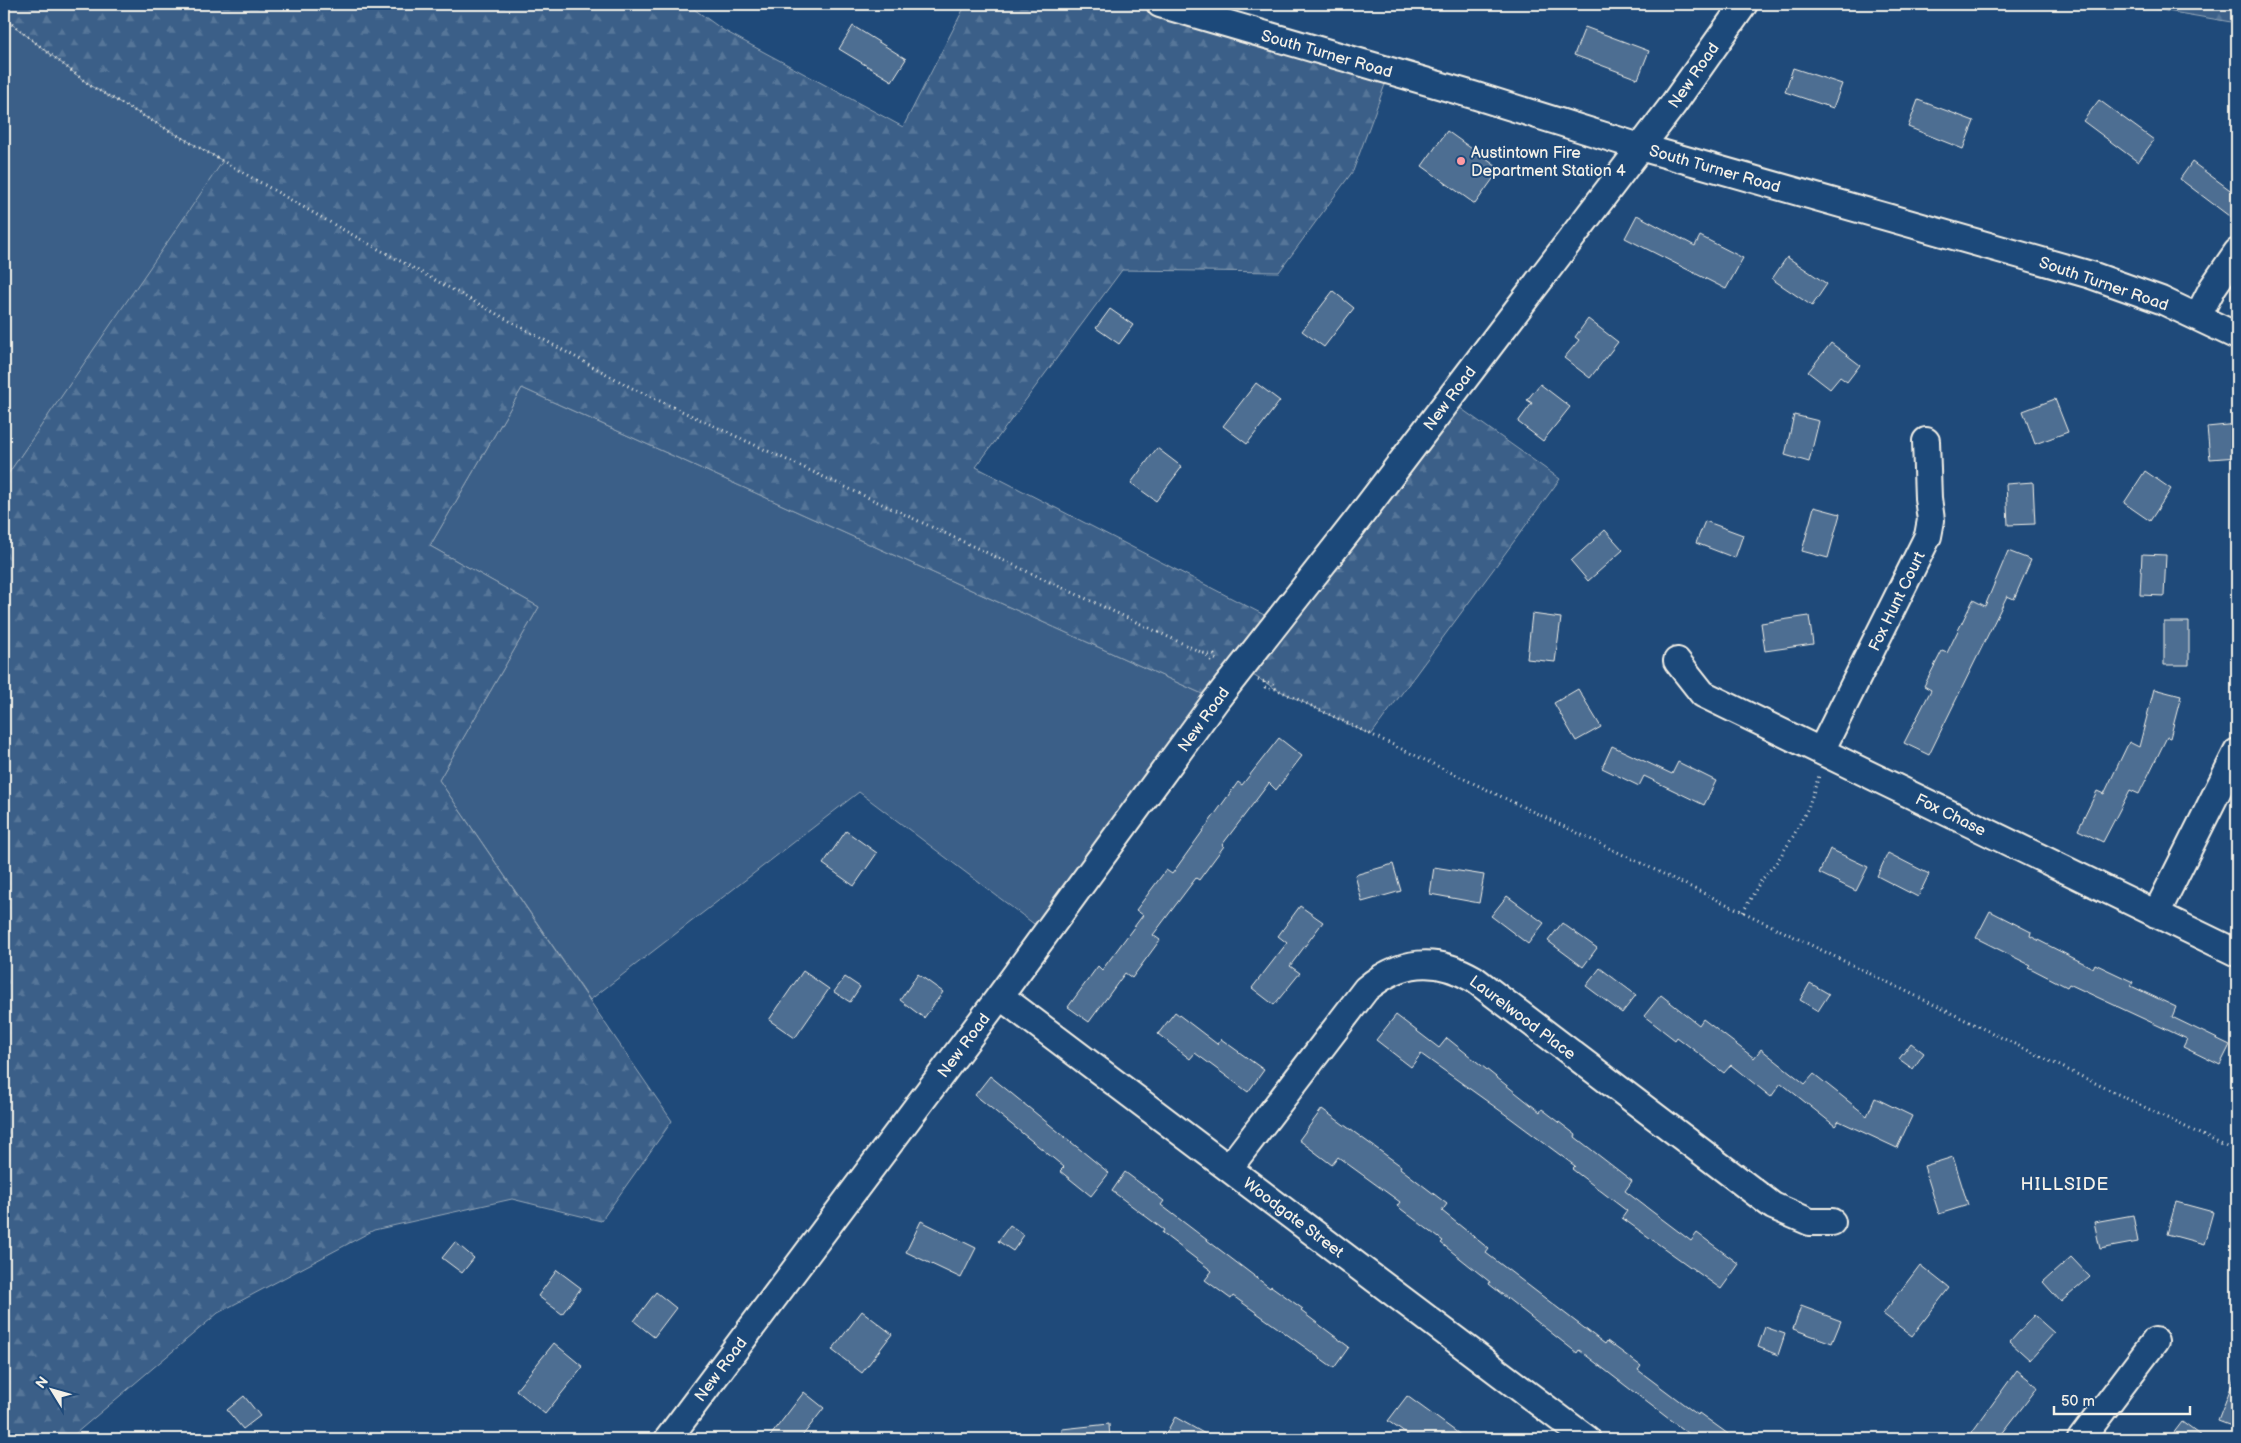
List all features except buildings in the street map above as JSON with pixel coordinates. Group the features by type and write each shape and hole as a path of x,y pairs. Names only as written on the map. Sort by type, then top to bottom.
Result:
{"street":[{"name":"South Turner Road","path":"1160,4 1465,93 1640,147 2091,275 2198,316 2237,336"},
{"name":"New Road","path":"668,1439 1000,996 1216,700 1358,518 1640,147 1744,4"},
{"path":"2198,316 2213,287 2237,252"},
{"name":"Fox Hunt Court","path":"1824,753 1928,536 1930,520 1926,441"},
{"name":"Fox Chase","path":"1677,661 1703,694 2237,953"},
{"path":"2156,914 2237,752"},
{"name":"Laurelwood Place","path":"1229,1168 1366,989 1381,976 1402,967 1425,964 1444,966 1474,979 1773,1206 1810,1222 1832,1222"},
{"name":"Woodgate Street","path":"1000,996 1587,1439"},
{"path":"2081,1439 2155,1342"}],"path":[{"path":"4,18 91,86 340,228 632,388 1202,653"},
{"path":"1276,689 1743,912 2237,1152"},
{"path":"1743,912 1760,882 1778,860 1794,835 1808,808 1824,753"}],"green space":[{"path":"4,4 687,4 723,30 903,127 966,4 1160,4 1390,71 1353,171 1279,272 1122,270 976,467 1276,621 1449,400 1560,479 1371,735 1276,689 1241,668 1216,700 522,388 430,546 539,607 439,780 672,1121 601,1221 512,1199 374,1230 218,1313 69,1439 4,1439 4,480 223,161 91,86 4,18"},
{"path":"2139,4 2237,4 2237,23 2143,7"},
{"path":"4,18 91,86 224,161 4,480"},
{"path":"522,388 1216,700 1046,933 859,792 590,1000 439,780 539,607 430,546"}],"place":[{"name":"Austintown Fire Department Station 4","path":"1461,161"}],"district":[{"name":"HILLSIDE","path":"2065,1184"}]}
